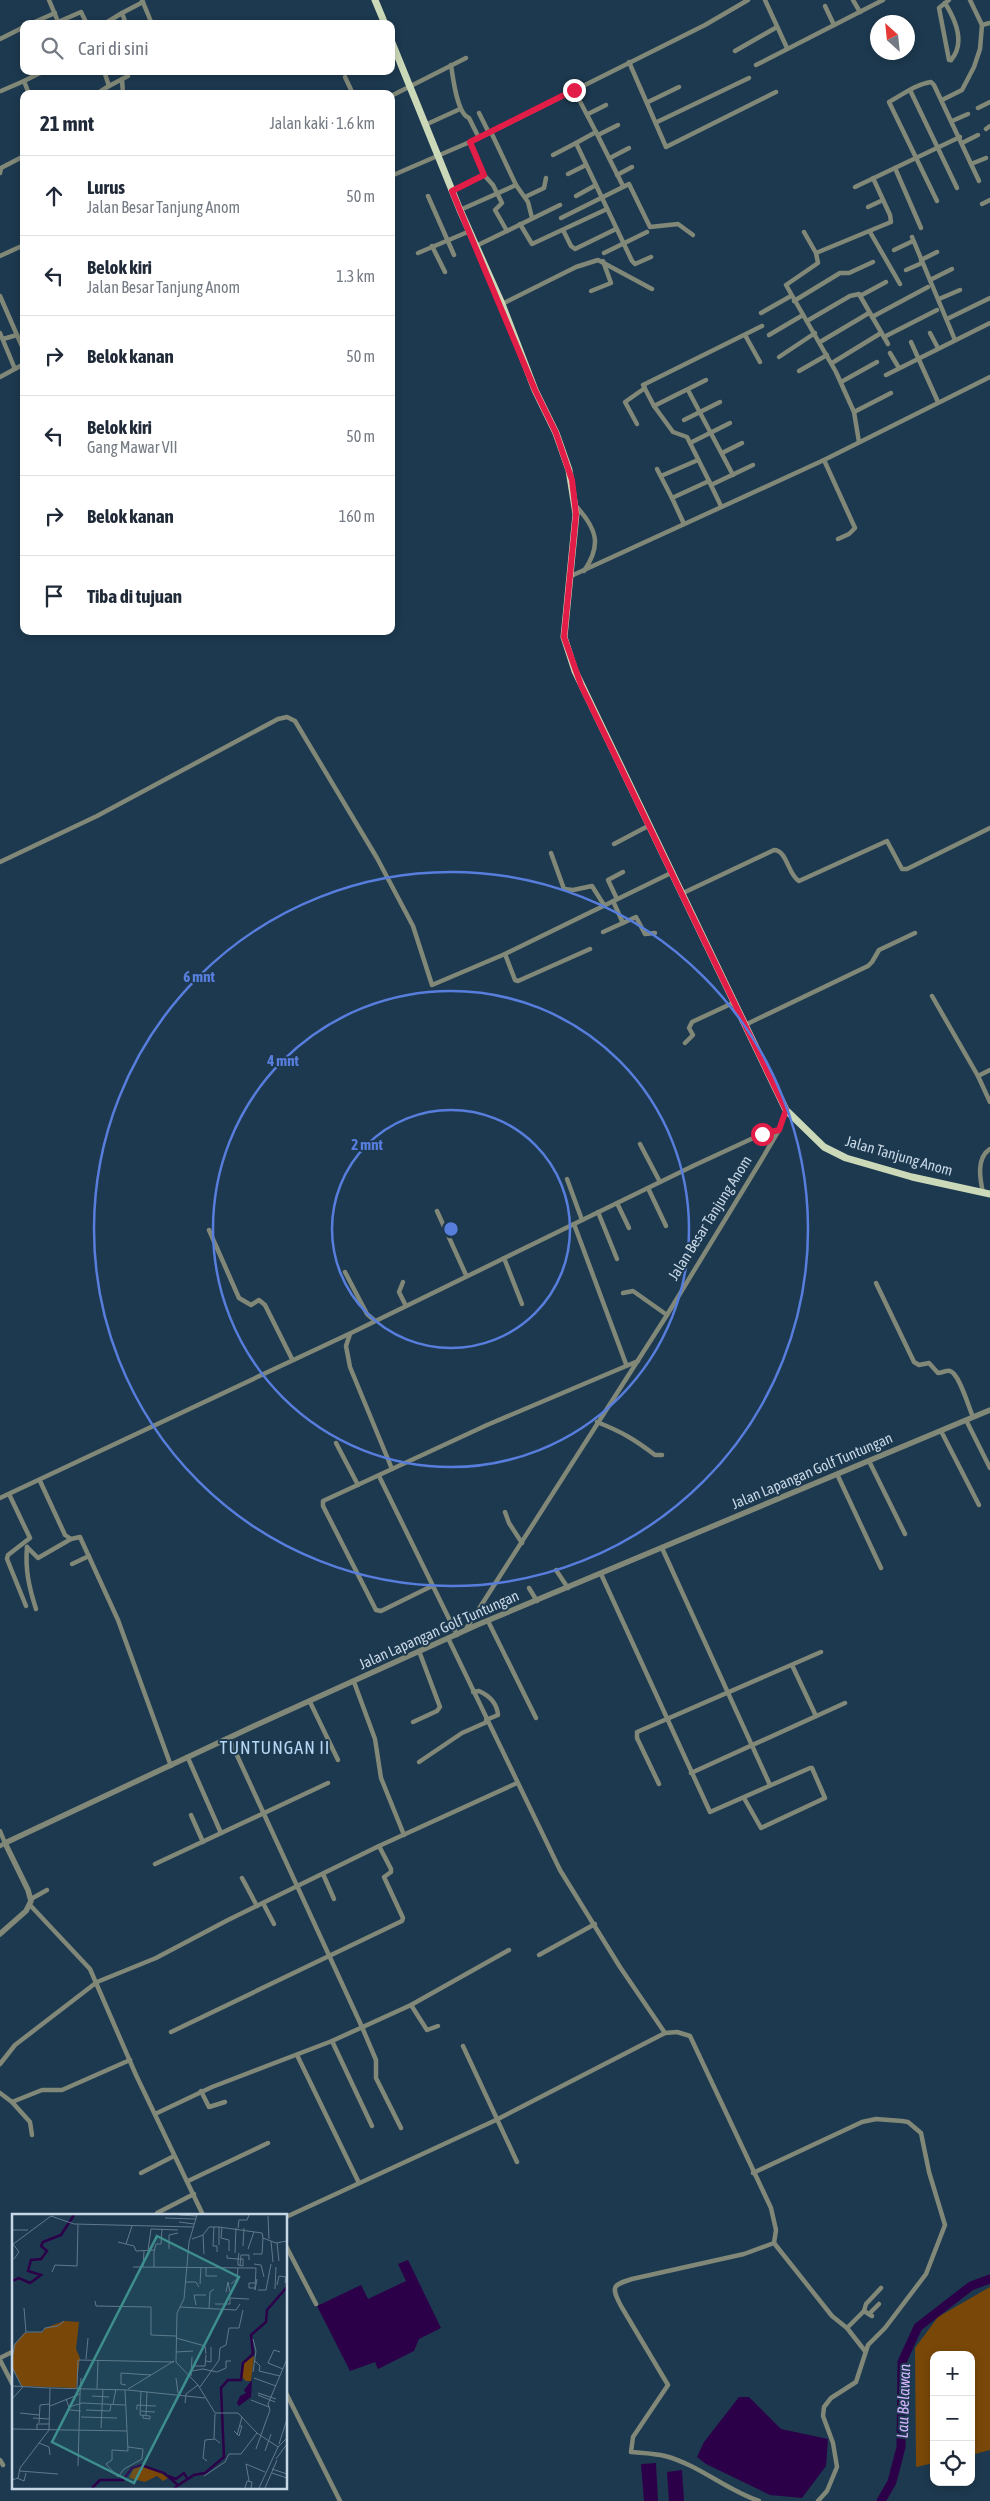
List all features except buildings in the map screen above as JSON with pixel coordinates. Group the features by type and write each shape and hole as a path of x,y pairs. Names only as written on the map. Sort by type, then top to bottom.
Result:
{"main road":[{"path":"375,0 383,20"},
{"path":"395,49 452,191 502,304 535,390 556,433 570,470 576,506 565,627 566,648 581,685 747,1024 786,1110"},
{"name":"Jalan Tanjung Anom","path":"786,1110 824,1147 846,1158 912,1177 987,1194"}],"street":[{"path":"49,0 58,20"},
{"path":"395,174 479,138 705,25 748,0"},
{"path":"765,0 788,48"},
{"path":"853,0 860,12"},
{"path":"756,65 883,0"},
{"path":"942,100 962,90 974,67 980,49 982,25 970,0"},
{"path":"111,20 143,1 150,20"},
{"path":"947,1 956,21 958,36 957,47 951,60 949,60 939,8 947,1"},
{"path":"825,6 834,25"},
{"path":"65,20 81,12 85,20"},
{"path":"39,20 55,13"},
{"path":"122,13 125,20"},
{"path":"982,25 990,23"},
{"path":"735,51 777,27"},
{"path":"0,39 20,29"},
{"path":"395,94 466,58"},
{"path":"629,62 648,102 666,148 776,92"},
{"path":"450,65 460,109 465,117 469,118 479,138"},
{"path":"1,91 36,75"},
{"path":"105,75 109,86"},
{"path":"103,90 128,76"},
{"path":"344,77 351,90"},
{"path":"656,122 749,78"},
{"path":"122,80 123,90"},
{"path":"24,81 27,90"},
{"path":"938,201 889,102 910,90 931,82 960,137 979,181"},
{"path":"648,102 679,87"},
{"path":"574,90 588,114 623,186"},
{"path":"910,90 957,188"},
{"path":"978,108 990,102"},
{"path":"588,114 606,105"},
{"path":"425,125 460,109"},
{"path":"479,113 516,185 525,197 532,218"},
{"path":"952,121 968,114"},
{"path":"553,155 618,125"},
{"path":"962,143 978,135"},
{"path":"855,187 960,137"},
{"path":"470,142 484,175 498,193 502,204 495,210 507,231"},
{"path":"576,143 633,263 651,257"},
{"path":"610,158 629,148"},
{"path":"0,173 1,168 20,158"},
{"path":"971,164 986,158"},
{"path":"568,174 586,165"},
{"path":"617,175 632,167"},
{"path":"894,168 920,228"},
{"path":"452,191 484,175"},
{"path":"525,197 544,188 546,178"},
{"path":"816,253 891,222 890,215 873,178"},
{"path":"560,218 602,196 631,184 651,228 678,224 693,235"},
{"path":"460,210 516,185"},
{"path":"576,196 596,185"},
{"path":"428,196 449,239 454,255"},
{"path":"868,207 883,200"},
{"path":"982,204 990,200"},
{"path":"476,246 560,205"},
{"path":"520,224 532,244 607,209"},
{"path":"563,230 571,246 575,249 616,229"},
{"path":"418,253 470,231"},
{"path":"604,253 647,232"},
{"path":"804,232 816,253 817,266 786,283 791,296 828,355 841,382 854,412 859,442"},
{"path":"870,232 900,284"},
{"path":"894,250 913,239 955,340"},
{"path":"432,246 445,272"},
{"path":"0,256 20,248"},
{"path":"906,270 937,252"},
{"path":"502,304 576,267 595,260 602,261 652,289"},
{"path":"591,291 611,283 602,261"},
{"path":"794,300 840,273 849,273 873,262"},
{"path":"930,280 952,269"},
{"path":"807,321 850,296 856,294 860,296 886,282"},
{"path":"820,342 928,287"},
{"path":"938,300 960,290"},
{"path":"0,296 20,342"},
{"path":"761,313 791,296"},
{"path":"860,296 888,344"},
{"path":"947,319 990,298"},
{"path":"832,363 883,335 937,310"},
{"path":"769,335 803,315"},
{"path":"886,375 990,323"},
{"path":"721,506 686,436 672,432 654,406 645,388 645,382 762,326"},
{"path":"0,333 15,369"},
{"path":"930,333 938,348"},
{"path":"780,357 815,334"},
{"path":"3,340 17,335"},
{"path":"745,335 760,362"},
{"path":"911,342 938,402"},
{"path":"890,353 899,368"},
{"path":"799,371 828,355"},
{"path":"841,382 877,362"},
{"path":"1,374 20,366"},
{"path":"571,576 824,460 990,377"},
{"path":"654,406 706,380"},
{"path":"637,424 625,402 645,388"},
{"path":"688,390 701,411 733,475"},
{"path":"854,412 891,392"},
{"path":"684,420 720,402"},
{"path":"690,443 730,424"},
{"path":"722,453 742,443"},
{"path":"661,476 698,460"},
{"path":"824,460 854,528 854,530 838,539"},
{"path":"672,498 733,475 753,465"},
{"path":"656,469 684,524"},
{"path":"576,506 591,527 596,546 593,557 583,572"},
{"path":"0,862 97,816 278,719 287,717 295,721 382,866 413,926 432,985 505,954 673,872"},
{"path":"614,844 650,825"},
{"path":"683,894 774,850 781,853 794,877 799,881 887,841 902,869 907,869 990,828"},
{"path":"551,854 564,888 573,890 592,886 604,905"},
{"path":"623,872 608,880 623,923"},
{"path":"603,932 636,917 645,934 655,933"},
{"path":"747,1024 868,966 879,950 915,933"},
{"path":"505,954 515,980 518,981 590,949"},
{"path":"932,996 978,1076 990,1102"},
{"path":"685,1043 693,1035 689,1028 692,1022 735,1002"},
{"path":"978,1076 990,1070"},
{"name":"Jalan Besar Tanjung Anom","path":"465,1631 522,1544 597,1422 638,1361 779,1130 786,1110"},
{"path":"0,1498 40,1481 292,1359 351,1333 466,1275 660,1182 762,1134 779,1130"},
{"path":"640,1144 660,1182"},
{"path":"987,1194 980,1176 984,1153 990,1149"},
{"path":"567,1179 582,1220"},
{"path":"648,1188 666,1226"},
{"path":"616,1204 629,1228"},
{"path":"437,1211 466,1275"},
{"path":"598,1212 617,1258"},
{"path":"574,1224 626,1364"},
{"path":"209,1230 239,1298 250,1305 259,1300 266,1305 292,1359"},
{"path":"504,1258 522,1304"},
{"path":"345,1272 367,1314 374,1320"},
{"path":"403,1282 399,1292 406,1306"},
{"path":"876,1283 914,1362 919,1365 929,1363 938,1373 952,1372 958,1380 970,1419 990,1468"},
{"path":"623,1292 633,1291 666,1315"},
{"path":"351,1333 346,1346 350,1367 392,1469"},
{"path":"432,1586 381,1611 376,1610 322,1504 323,1501 626,1364 638,1361"},
{"name":"Jalan Lapangan Golf Tuntungan","path":"3,1844 448,1638 990,1410"},
{"path":"597,1422 624,1433 655,1455 662,1455"},
{"path":"941,1431 979,1505"},
{"path":"336,1443 358,1485"},
{"path":"869,1461 905,1534"},
{"path":"837,1474 881,1568"},
{"path":"379,1476 457,1635"},
{"path":"40,1481 65,1535 71,1539"},
{"path":"9,1494 30,1538 27,1545 25,1564 28,1587 36,1610"},
{"path":"505,1512 508,1523 522,1544"},
{"path":"27,1545 38,1558 71,1539 80,1537 118,1620 171,1766"},
{"path":"26,1606 7,1559 8,1555 27,1545"},
{"path":"662,1548 770,1785"},
{"path":"72,1564 89,1556"},
{"path":"556,1570 568,1588"},
{"path":"601,1574 710,1813 770,1785 812,1768 825,1798 761,1828 744,1798"},
{"path":"529,1588 538,1601"},
{"path":"488,1621 536,1718"},
{"path":"448,1638 486,1721 560,1870 620,1967 665,2033"},
{"path":"413,1722 437,1711 440,1707 419,1651"},
{"path":"659,1784 636,1735 637,1732 667,1721 821,1652"},
{"path":"792,1666 816,1716"},
{"path":"354,1682 375,1739 382,1778 404,1835"},
{"path":"419,1762 462,1733 498,1715 491,1698 480,1691 473,1692"},
{"path":"310,1702 338,1760"},
{"path":"691,1773 845,1702"},
{"path":"230,1738 362,2026 376,2060 376,2078 401,2128"},
{"path":"188,1758 221,1833"},
{"path":"154,1864 328,1783"},
{"path":"0,2064 16,2045 97,1982 156,1958 379,1846 518,1783"},
{"path":"191,1815 203,1842"},
{"path":"0,1831 3,1844 31,1902 88,1966 97,1982 130,2060 203,2214"},
{"path":"171,2032 403,1920 384,1877 391,1872 391,1869 379,1846"},
{"path":"323,1874 334,1899"},
{"path":"242,1878 257,1906"},
{"path":"0,1934 31,1902 47,1890"},
{"path":"263,1903 274,1924"},
{"path":"539,1955 595,1924"},
{"path":"155,2114 201,2091 332,2041 411,2005 457,1981 475,1968 509,1950"},
{"path":"411,2005 427,2030 438,2026"},
{"path":"288,2216 496,2120 665,2033 690,2036 771,2208 776,2230 774,2243 832,2316 847,2328 865,2351"},
{"path":"332,2041 372,2126"},
{"path":"463,2046 517,2162"},
{"path":"297,2055 359,2183"},
{"path":"12,2102 42,2090 62,2090 130,2060"},
{"path":"201,2091 209,2107 225,2102"},
{"path":"0,2093 12,2102 30,2122 32,2135"},
{"path":"753,2173 869,2120 908,2122 921,2133 929,2172 945,2225 926,2274 914,2292 865,2351 861,2372 856,2382 831,2398 822,2411 833,2444 837,2467 827,2490 818,2501"},
{"path":"188,2181 268,2143"},
{"path":"141,2173 174,2156"},
{"path":"157,2213 194,2194"},
{"path":"759,2501 679,2460 655,2454 631,2452 633,2437 645,2416 668,2388 668,2382 621,2306 614,2290 619,2283 744,2254 774,2243"},
{"path":"288,2250 316,2304"},
{"path":"869,2314 866,2304 881,2288"},
{"path":"847,2328 869,2314 879,2304"},
{"path":"12,2352 0,2359 12,2383"},
{"path":"288,2397 340,2501"}],"shaded area":[{"path":"408,2260 441,2328 419,2339 414,2351 378,2369 375,2362 350,2371 317,2306 361,2285 368,2299 406,2281 398,2264"},
{"path":"990,2287 990,2450 975,2454 975,2351 930,2351 930,2464 916,2467 915,2348 938,2317"},
{"path":"739,2397 749,2397 781,2429 828,2439 826,2466 802,2498 770,2495 706,2464 697,2457 704,2442"},
{"path":"656,2463 658,2501 644,2501 641,2464"},
{"path":"682,2470 684,2501 669,2501 667,2472"}],"waterway":[{"name":"Lau Belawan","path":"881,2501 892,2482 901,2447 902,2362 918,2327 971,2286 990,2279"}],"district":[{"name":"TUNTUNGAN II","path":"275,1748"}],"route":[{"path":"574,90 470,142 484,175 452,191 491,283 502,304 535,390 556,433 570,470 576,514 564,637 566,648 581,685 747,1024 786,1110 779,1130 762,1134"}]}
